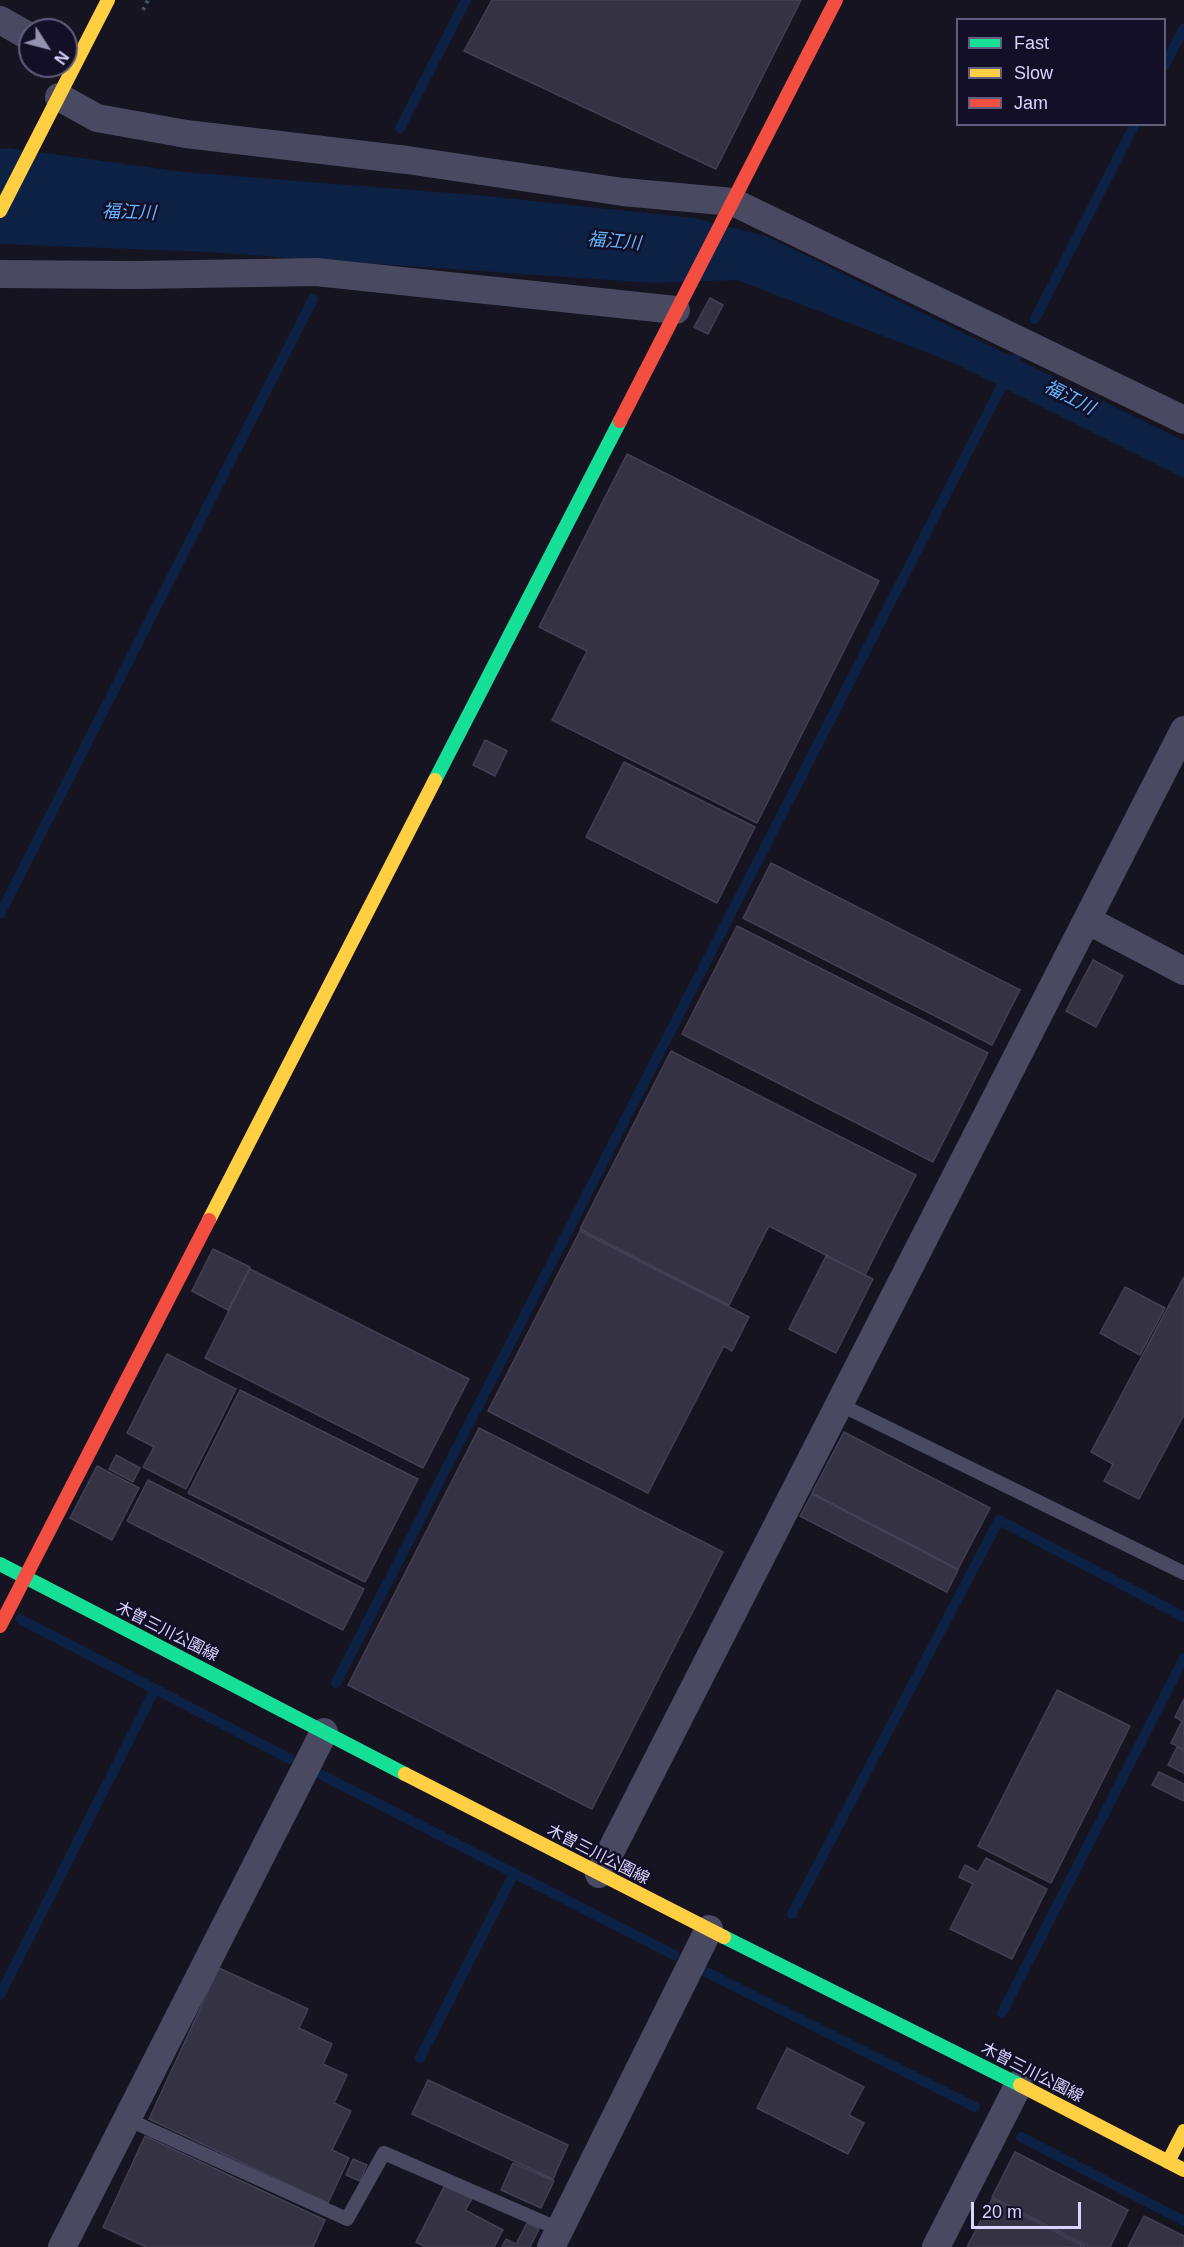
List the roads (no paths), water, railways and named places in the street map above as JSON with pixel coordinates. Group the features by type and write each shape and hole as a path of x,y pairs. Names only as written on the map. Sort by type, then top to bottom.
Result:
{"street":[{"path":"78,48 108,0"},
{"path":"0,1626 836,0"},
{"path":"0,20 18,30"},
{"path":"0,211 38,140 59,97 65,78"},
{"path":"59,97 97,118 186,134 408,160 624,192 728,211 1184,420"},
{"path":"0,274 135,275 316,272 680,303"},
{"path":"598,1874 1184,730"},
{"path":"1087,920 1184,970"},
{"name":"木曽三川公園線","path":"0,1564 598,1874 1019,2084 1184,2170"},
{"path":"62,2247 324,1732"},
{"path":"556,2239 709,1929"},
{"path":"936,2247 1019,2084"},
{"path":"1168,2162 1184,2131"}],"lane":[{"path":"839,1404 1184,1573"},
{"path":"127,2119 347,2219 384,2153 556,2239"}],"water":[{"name":"福江川","path":"7,148 183,172 476,195 694,218 766,236 1184,441 1184,478 954,363 737,280 652,283 207,252 0,244 0,149"}],"waterway":[{"path":"400,128 466,0"},
{"path":"1166,62 1184,28"},
{"path":"1035,319 1134,126"},
{"path":"0,914 313,299"},
{"path":"336,1683 1016,358"},
{"path":"792,1914 999,1520 1184,1617"},
{"path":"20,1619 290,1759"},
{"path":"1002,2013 1184,1658"},
{"path":"0,1995 155,1689"},
{"path":"320,1774 674,1955"},
{"path":"420,2058 514,1873"},
{"path":"706,1972 975,2107"},
{"path":"1021,2137 1184,2221"}]}
